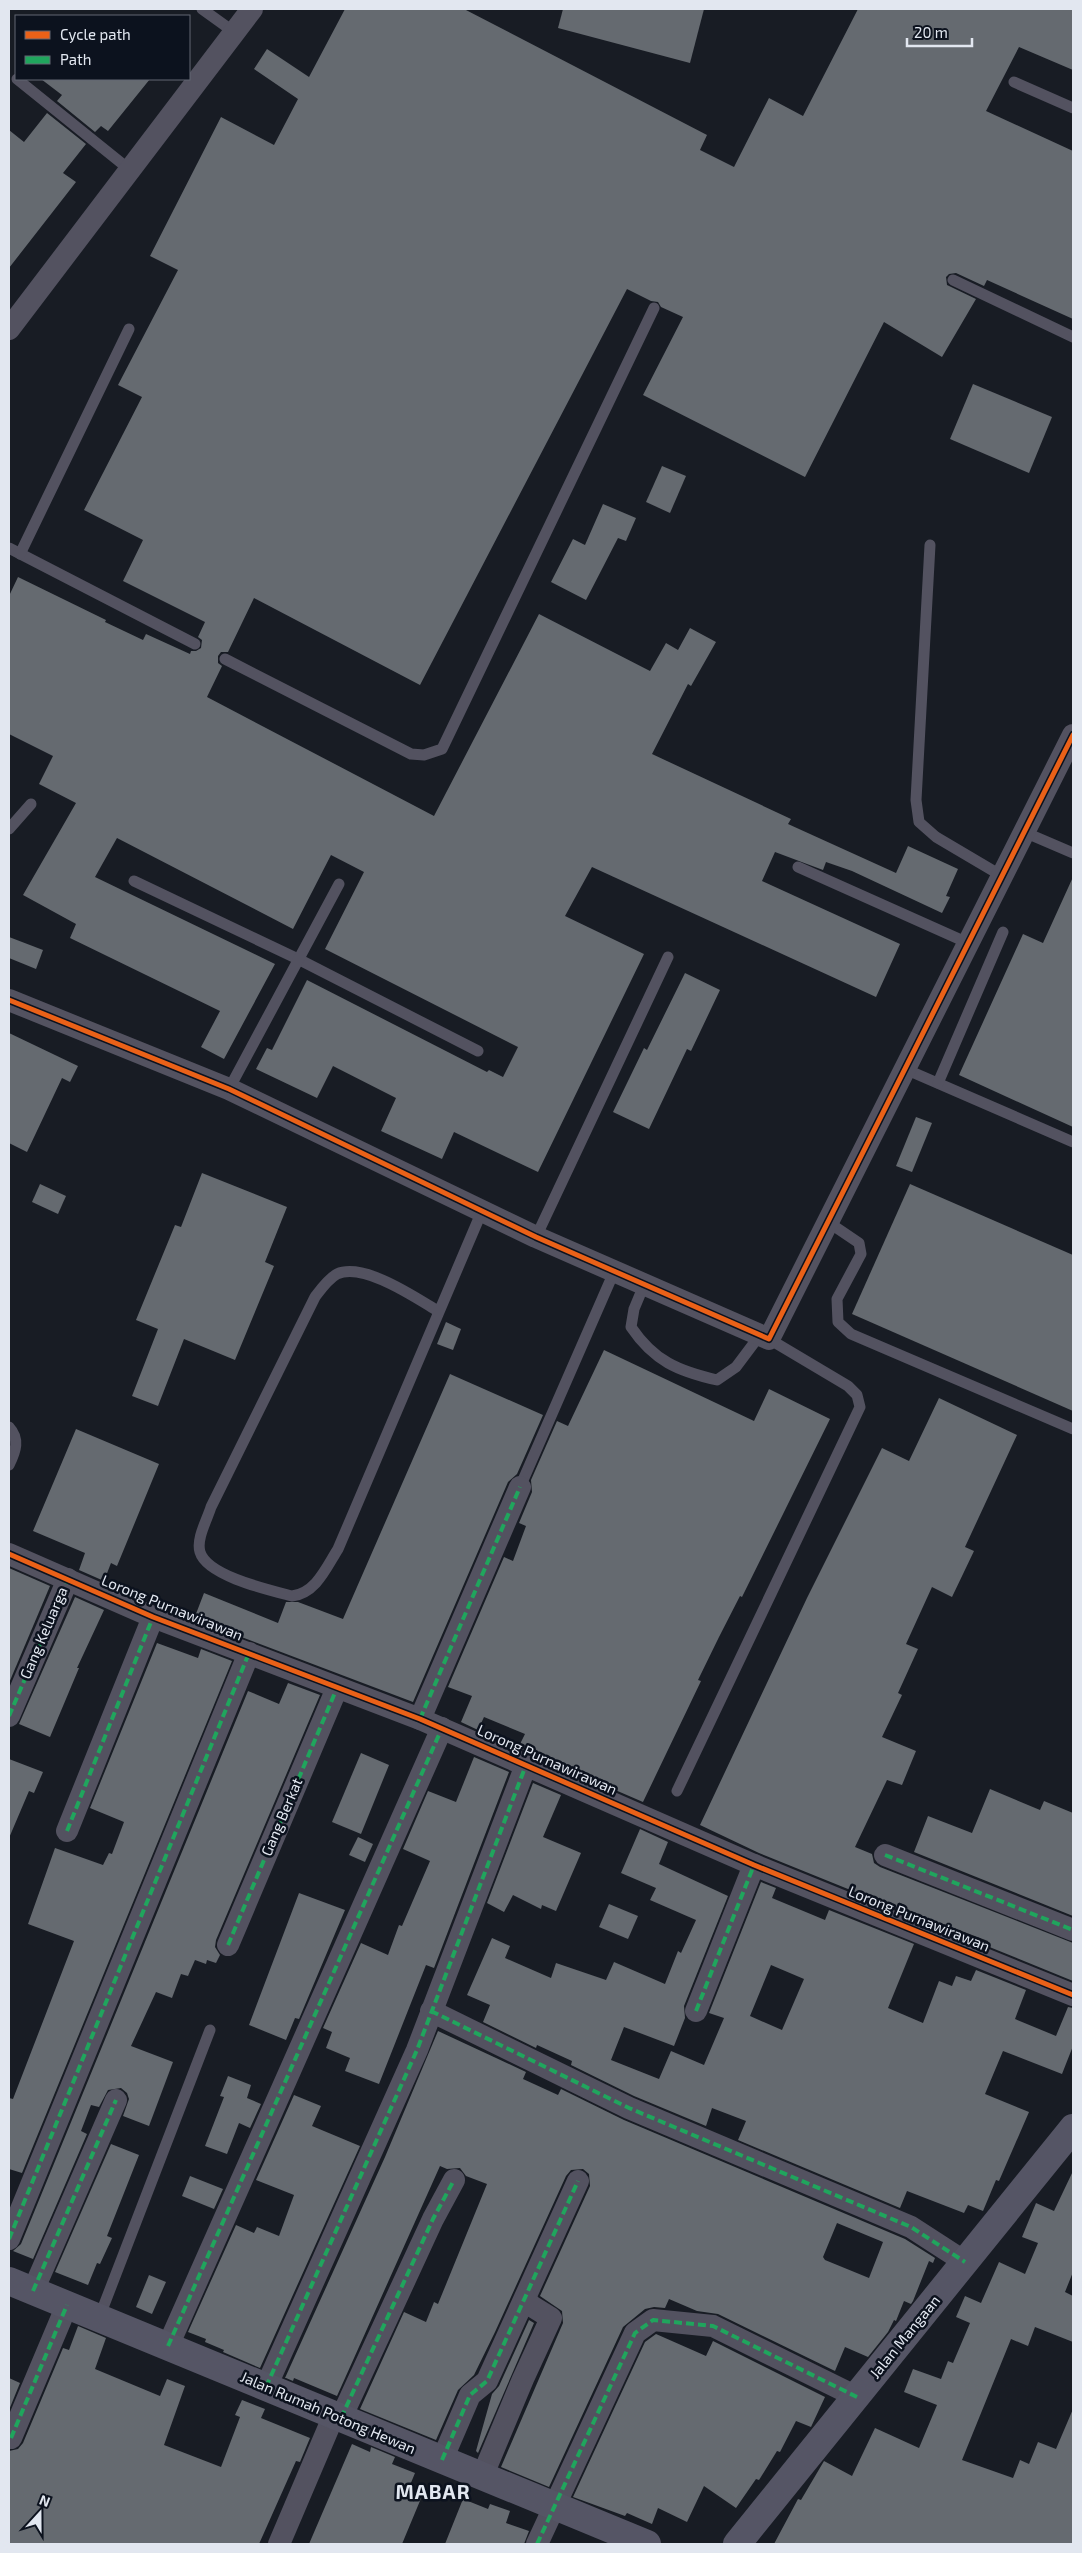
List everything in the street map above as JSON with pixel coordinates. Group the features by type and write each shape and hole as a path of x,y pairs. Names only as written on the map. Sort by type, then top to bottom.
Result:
{"street":[{"path":"9,329 252,9"},
{"path":"9,1000 229,1088 536,1237 764,1337 828,1222 1073,735"},
{"path":"420,1719 520,1487"},
{"name":"Lorong Purnawirawan","path":"9,1554 153,1617 442,1728 754,1865 1073,1996"},
{"name":"Gang Keluarga","path":"9,1716 68,1579"},
{"path":"67,1831 153,1617"},
{"path":"9,2239 249,1653"},
{"name":"Gang Berkat","path":"228,1945 337,1688"},
{"path":"168,2346 442,1728"},
{"path":"266,2387 412,2059 526,1765"},
{"path":"885,1855 1073,1930"},
{"path":"696,2011 754,1865"},
{"path":"431,2011 629,2108 911,2228 966,2262"},
{"path":"21,2286 116,2100"},
{"name":"Jalan Mangaan","path":"737,2544 1073,2128"},
{"path":"279,2544 338,2416 433,2219 454,2180"},
{"path":"442,2460 470,2394 487,2381 526,2299 578,2181"},
{"name":"Jalan Rumah Potong Hewan","path":"21,2286 647,2544"},
{"path":"482,2477 551,2318 530,2306 526,2299"},
{"path":"11,2438 67,2305"},
{"path":"537,2544 635,2333 653,2320 688,2322 719,2329 857,2397"}],"lane":[{"path":"202,9 234,32"},
{"path":"17,80 130,170"},
{"path":"1014,82 1073,108"},
{"path":"953,280 1073,337"},
{"path":"225,659 411,754 424,755 442,749 654,308"},
{"path":"20,554 129,329"},
{"path":"930,545 916,800 920,822 936,837 1002,876"},
{"path":"9,548 195,644"},
{"path":"9,829 31,804"},
{"path":"1024,832 1073,853"},
{"path":"798,867 968,943"},
{"path":"134,881 298,959 478,1052"},
{"path":"229,1088 339,884"},
{"path":"938,1083 1003,932"},
{"path":"536,1237 668,957"},
{"path":"905,1069 1073,1142"},
{"path":"438,1311 391,1284 365,1274 350,1272 337,1274 326,1284 315,1297 202,1532 199,1551 205,1562 215,1571 292,1596 303,1595 313,1587 338,1549 482,1211"},
{"path":"828,1222 859,1243 861,1254 837,1299 838,1322 851,1334 1073,1429"},
{"path":"520,1487 614,1272"},
{"path":"644,1285 634,1310 631,1327 639,1339 656,1355 684,1372 717,1380 736,1366 764,1337 848,1386 857,1395 860,1407 677,1791"},
{"path":"9,1427 15,1434 17,1444 9,1465"},
{"path":"99,2318 210,2030"}],"building":[{"path":"345,9 464,9 707,135 700,150 734,167 769,98 803,116 858,9 1073,9 1073,70 1019,47 986,111 1073,151 1073,319 987,280 984,286 956,273 949,274 946,277 947,285 976,299 942,357 884,322 805,477 643,395 683,317 661,307 658,302 651,301 627,289 420,685 254,598 228,652 221,652 218,656 218,663 222,666 207,697 434,816 539,614 650,671 666,643 678,650 690,628 716,642 691,686 688,684 652,754 791,819 788,824 896,873 908,846 958,869 946,896 950,897 942,913 852,871 826,862 823,870 775,852 762,881 900,944 876,997 592,867 565,916 644,954 538,1172 454,1132 442,1159 381,1131 396,1098 333,1066 317,1098 256,1069 267,1048 272,1050 307,980 487,1072 489,1070 503,1077 518,1047 325,949 364,872 331,855 293,929 117,838 95,877 275,964 224,1059 201,1047 220,1011 70,938 76,924 23,895 76,803 39,784 53,756 9,734 9,596 18,577 143,640 146,634 190,654 191,651 201,648 202,640 198,637 205,622 123,581 143,540 84,510 142,397 118,385 178,270 150,256 221,117 274,145 298,99 254,69 267,49 309,77"},
{"path":"563,9 704,9 690,63 558,28"},
{"path":"42,80 149,80 108,131 101,126 95,132 57,101 62,95"},
{"path":"47,113 86,144 63,173 76,182 9,268 9,130 24,142"},
{"path":"973,384 1052,417 1029,473 950,439"},
{"path":"662,466 686,476 670,513 646,502"},
{"path":"603,504 636,518 626,541 618,538 586,600 551,582 573,539 585,545"},
{"path":"1073,877 1073,1127 959,1075 1023,934 1043,943"},
{"path":"9,937 43,950 36,969 9,958"},
{"path":"685,973 720,990 691,1051 687,1049 649,1129 613,1112 644,1048 647,1050"},
{"path":"9,1033 78,1066 70,1082 62,1078 27,1152 9,1143"},
{"path":"916,1117 932,1123 912,1172 896,1166"},
{"path":"202,1173 287,1207 265,1262 274,1266 235,1360 184,1339 158,1406 132,1396 158,1329 136,1320 175,1225 181,1227"},
{"path":"40,1184 66,1196 58,1214 32,1202"},
{"path":"910,1184 1073,1255 1073,1411 852,1314"},
{"path":"446,1322 461,1329 453,1350 437,1344"},
{"path":"604,1350 754,1421 769,1389 830,1419 742,1597 740,1596 698,1680 701,1681 643,1802 518,1748 525,1734 484,1717 478,1730 461,1722 472,1696 448,1687 504,1557 513,1561 526,1526 519,1523 532,1492 531,1480 557,1421 568,1426"},
{"path":"450,1374 543,1415 517,1474 508,1482 413,1702 194,1619 204,1593 278,1623 286,1602 298,1602 343,1619"},
{"path":"939,1398 1017,1435 965,1547 974,1551 952,1597 932,1587 906,1644 918,1649 898,1693 902,1695 882,1737 916,1751 902,1785 887,1780 855,1847 872,1854 874,1863 880,1867 1073,1943 1073,1981 987,1946 988,1941 943,1924 942,1927 759,1853 700,1825 807,1598 882,1448 909,1461"},
{"path":"76,1429 159,1464 117,1566 111,1563 104,1581 79,1570 85,1553 33,1531"},
{"path":"9,1568 50,1586 9,1683"},
{"path":"75,1597 104,1610 77,1668 79,1668 50,1737 19,1724"},
{"path":"157,1643 198,1658 201,1649 232,1661 22,2173 9,2169 9,2098 13,2099 74,1941 28,1924 55,1848 103,1865 109,1853 112,1854 124,1822 90,1808"},
{"path":"288,1683 320,1695 216,1940 215,1947 220,1955 216,1963 207,1960 206,1964 195,1960 188,1976 181,1974 172,1998 156,1992 131,2046 173,2062 149,2126 123,2116 129,2099 127,2093 121,2088 108,2090 99,2107 91,2105 81,2131 87,2134 33,2259 13,2251 21,2244 248,1691 279,1704"},
{"path":"361,1753 389,1765 361,1834 332,1822"},
{"path":"474,1757 509,1772 434,1968 426,1965 379,2084 345,2071 350,2058 326,2048 332,2032 323,2028 361,1943 388,1955 399,1925 402,1926 430,1861 403,1849 428,1791 456,1802"},
{"path":"9,1759 43,1772 34,1793 29,1791 9,1838"},
{"path":"533,1783 561,1795 543,1837 581,1853 556,1911 542,1905 541,1909 513,1895 504,1912 487,1903"},
{"path":"990,1789 1040,1810 1044,1801 1073,1813 1073,1916 914,1852 928,1816 972,1833"},
{"path":"640,1829 668,1842 659,1864 728,1896 684,2006 685,2018 674,2046 624,2027 611,2060 659,2079 671,2051 704,2065 724,2018 709,2013 761,1882 776,1888 772,1898 825,1920 829,1910 914,1944 888,2008 923,2023 939,1981 952,1986 956,1976 971,1981 976,1970 1026,1990 1015,2019 1056,2036 1068,2007 1073,2008 1073,2046 1062,2074 1003,2051 985,2094 1029,2112 999,2181 996,2180 983,2211 968,2205 964,2213 907,2191 900,2208 738,2140 746,2121 712,2108 706,2126 634,2096 571,2065 572,2061 537,2045 536,2048 483,2022 490,2005 467,1995 492,1938 510,1946 505,1958 551,1978 556,1963 606,1980 614,1962 665,1984 678,1951 681,1953 696,1920 650,1900 656,1888 621,1873","holes":["771,1965 804,1979 782,2030 750,2016"]},
{"path":"358,1837 373,1844 365,1862 349,1855"},
{"path":"299,1893 345,1910 299,2019 295,2018 286,2040 249,2025"},
{"path":"609,1904 638,1916 628,1939 599,1927"},
{"path":"438,2031 526,2072 523,2079 558,2095 561,2089 624,2120 905,2239 935,2258 933,2263 929,2261 911,2304 904,2301 896,2321 894,2320 888,2332 868,2357 845,2347 835,2371 718,2314 697,2311 669,2299 665,2308 654,2307 645,2309 623,2327 549,2487 501,2467 563,2323 562,2311 540,2296 590,2186 589,2174 583,2169 571,2170 566,2176 474,2375 458,2390 436,2440 360,2409 404,2312 426,2322 434,2302 438,2304 487,2184 466,2176 460,2168 447,2169 440,2166 337,2396 294,2378 293,2381 285,2378 385,2157","holes":["837,2223 883,2242 869,2278 825,2260 823,2257"]},
{"path":"228,2076 251,2085 247,2098 261,2104 250,2128 239,2123 227,2154 205,2146 224,2097 220,2096"},
{"path":"294,2095 321,2106 312,2126 360,2146 260,2368 223,2352 224,2350 205,2342 206,2339 188,2332 236,2225 254,2233 257,2227 279,2236 294,2195 256,2180"},
{"path":"111,2144 139,2155 107,2236 112,2238 100,2264 97,2263 88,2285 55,2272"},
{"path":"1073,2171 1073,2272 1065,2292 1073,2296 1073,2342 1035,2327 1028,2346 1011,2339 962,2460 1013,2478 1020,2460 1029,2464 1038,2442 1056,2449 1073,2409 1073,2544 774,2544 798,2499 801,2500 824,2461 852,2476 875,2428 919,2448 937,2405 904,2392 913,2369 941,2379 948,2361 953,2363 970,2323 956,2317 965,2296 981,2303 999,2262 1025,2274 1038,2243 1022,2237 1036,2203 1054,2211"},
{"path":"190,2176 223,2189 214,2209 182,2196"},
{"path":"149,2275 166,2282 152,2314 136,2307"},
{"path":"529,2320 534,2323 478,2453 476,2451 492,2394 499,2386"},
{"path":"78,2326 106,2338 95,2369 160,2396 167,2379 185,2386 164,2445 221,2467 240,2417 235,2415 242,2400 265,2409 261,2418 310,2438 300,2462 296,2461 259,2544 9,2544 9,2451 18,2449 23,2443 63,2348 69,2350"},
{"path":"656,2334 706,2356 713,2341 825,2397 811,2427 796,2421 780,2452 777,2451 759,2480 756,2479 736,2508 704,2486 687,2522 658,2508 652,2524 627,2513 625,2516 573,2497 645,2342"},
{"path":"9,2378 20,2383 9,2410"},
{"path":"352,2444 370,2452 371,2447 395,2457 392,2464 415,2473 408,2490 422,2496 402,2544 309,2544"},
{"path":"463,2499 488,2509 490,2504 510,2511 506,2523 529,2531 524,2544 445,2544"}],"marked path":[{"path":"420,1719 520,1487"},
{"path":"9,1716 68,1579"},
{"path":"67,1831 153,1617"},
{"path":"9,2239 249,1653"},
{"path":"228,1945 337,1688"},
{"path":"168,2346 442,1728"},
{"path":"266,2387 417,2050 526,1765"},
{"path":"885,1855 1073,1930"},
{"path":"696,2011 754,1865"},
{"path":"431,2011 629,2108 911,2227 965,2262"},
{"path":"33,2291 116,2100"},
{"path":"341,2418 433,2219 454,2180"},
{"path":"442,2460 470,2395 487,2381 578,2181"},
{"path":"11,2438 67,2305"},
{"path":"537,2544 635,2333 653,2320 713,2326 857,2397"}],"cycle path":[{"path":"9,1000 229,1089 536,1237 769,1339 1073,735"},
{"path":"9,1554 153,1617 420,1719 754,1865 1073,1995"}],"district":[{"name":"MABAR","path":"433,2492"}]}
